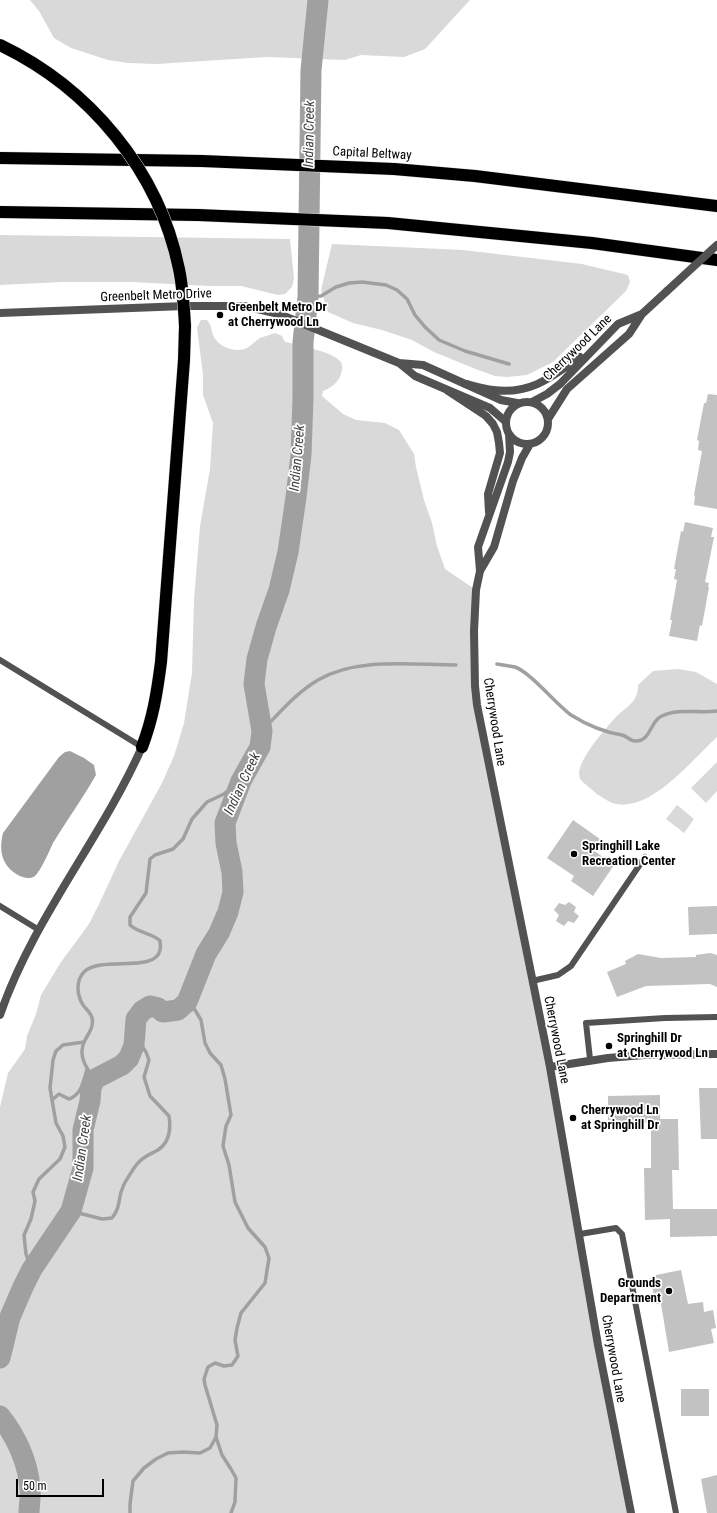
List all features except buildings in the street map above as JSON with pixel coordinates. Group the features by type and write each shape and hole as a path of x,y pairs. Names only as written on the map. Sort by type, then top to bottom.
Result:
{"highway":[{"path":"0,45 39,67 66,87 90,107 109,128 128,152 145,179 160,208 179,268 183,293 185,326 184,360 161,662 156,701 151,722 142,747"},
{"name":"Capital Beltway","path":"0,158 290,163 394,169 475,176 717,206"},
{"path":"0,212 198,215 388,223 552,239 717,260"}],"street":[{"name":"Cherrywood Lane","path":"548,419 567,389 629,334 642,314 717,245"},
{"name":"Greenbelt Metro Drive","path":"0,313 185,306 244,306 279,314 399,362 423,365 501,400 517,403"},
{"name":"Cherrywood Lane","path":"532,402 547,394 560,384 618,324 642,314"},
{"path":"466,384 492,390 523,390 547,380 594,348"},
{"name":"Greenbelt Metro Drive","path":"399,362 415,376 490,408 505,421"},
{"path":"448,391 486,416 493,424 497,432 500,443 500,452 488,494 489,516"},
{"path":"527,401 540,406 544,410 548,419 545,434 536,442 530,444 518,443 508,434 505,421 509,411 517,403 527,401"},
{"name":"Cherrywood Lane","path":"508,434 510,452 508,462 478,547 480,571 476,590 474,631 474,672 477,706 550,1067 598,1345 630,1513"},
{"name":"Cherrywood Lane","path":"480,571 494,547 513,481 522,458 530,444"},
{"path":"0,1015 20,967 39,930 126,781 142,747"},
{"path":"550,1067 590,1060 644,1055 717,1054"}],"lane":[{"path":"0,660 142,747"},
{"path":"532,981 558,975 570,966 644,857"},
{"path":"0,906 39,930"},
{"path":"590,1060 586,1023 658,1018 717,1017"},
{"path":"580,1234 616,1228 622,1234 676,1513"}],"shaded area":[{"path":"30,0 470,0 425,49 404,57 361,55 345,60 267,57 156,64 128,63 108,60 71,48 54,38 39,11"},
{"path":"0,235 290,239 294,278 292,287 285,294 278,295 241,286 132,282 63,282 0,285"},
{"path":"332,244 463,250 582,264 628,275 630,282 626,291 553,362 527,375 507,377 495,376 434,352 412,340 382,330 353,323 328,312 321,290"},
{"path":"201,320 207,320 210,324 214,337 220,344 233,350 247,348 260,338 275,333 282,336 285,342 324,352 337,358 342,365 340,377 334,385 323,391 322,396 343,414 356,420 385,423 399,430 414,454 424,500 445,569 476,590 475,686 550,1067 631,1513 0,1513 0,1107 8,1073 25,1049 27,1036 36,1014 41,995 61,962 89,924 119,861 162,783 174,756 184,723 192,673 194,600 200,526 210,469 213,423 203,395 203,375 197,328"},
{"path":"678,669 696,672 717,684 717,737 684,770 657,792 644,800 630,804 616,804 597,794 584,784 579,774 581,766 590,748 614,719 630,705 637,693 638,685 653,671"},
{"path":"70,751 94,765 96,775 53,843 37,874 32,878 25,878 17,875 8,867 3,859 1,842 3,833 59,757 65,752"},
{"path":"717,762 717,791 706,803 691,788"},
{"path":"677,805 694,819 684,833 666,819"}],"waterway":[{"name":"Indian Creek","path":"0,1358 10,1317 23,1287 32,1269 71,1211 83,1168 83,1130 90,1101 91,1087 95,1079 122,1065 129,1058 134,1045 136,1019 142,1011 150,1006 158,1008 163,1012 178,1010 187,1002 206,954 219,933 228,912 233,892 232,872 226,843 225,823 241,781 260,747 262,731 254,684 257,659 279,590 288,552 301,455 303,342 308,297 311,70 318,0"},
{"path":"308,297 321,296 336,287 349,283 362,282 386,285 397,290 407,299 415,315 439,340 465,351 509,364"},
{"path":"497,664 515,667 521,670 577,719 595,728 624,736 633,741 640,741 644,739 654,723 660,717 667,714 681,711 717,711"},
{"path":"262,731 302,691 318,680 334,673 367,665 456,665"},
{"path":"95,1079 86,1066 82,1056 83,1046 91,1029 92,1018 91,1014 83,1005 79,997 78,983 85,971 93,967 139,963 149,961 156,957 160,949 160,941 154,936 138,930 130,925 130,917 146,893 150,859 155,855 173,849 183,839 192,819 207,802 224,794 241,781"},
{"path":"130,1513 133,1481 144,1468 156,1459 168,1453 200,1453 210,1448 216,1437 217,1425 204,1379 208,1367 215,1363 224,1366 232,1365 238,1356 235,1340 241,1313 265,1283 269,1258 265,1247 248,1228 235,1202 229,1165 223,1146 226,1126 231,1115 225,1079 221,1065 210,1053 205,1043 201,1020 195,1010 187,1002"},
{"path":"71,1211 102,1219 112,1218 117,1209 121,1191 127,1178 138,1163 162,1147 169,1135 169,1116 150,1096 144,1077 149,1060 146,1052 134,1035"},
{"path":"32,1269 26,1254 24,1235 31,1219 35,1201 33,1192 39,1179 60,1159 65,1147 63,1136 56,1123 50,1088 53,1060 56,1051 63,1045 84,1042"},
{"path":"52,1100 59,1094 69,1099 73,1097 79,1091 87,1069"},
{"name":"Indian Creek","path":"0,1416 16,1441 27,1469 30,1491 29,1513"},
{"path":"216,1437 222,1455 236,1478 235,1502 231,1513"}],"place":[{"name":"Greenbelt Metro Dr at Cherrywood Ln","path":"220,315"},
{"name":"Springhill Lake Recreation Center","path":"574,854"},
{"name":"Springhill Dr at Cherrywood Ln","path":"609,1046"},
{"name":"Cherrywood Ln at Springhill Dr","path":"573,1118"},
{"name":"Grounds Department","path":"669,1291"}]}
